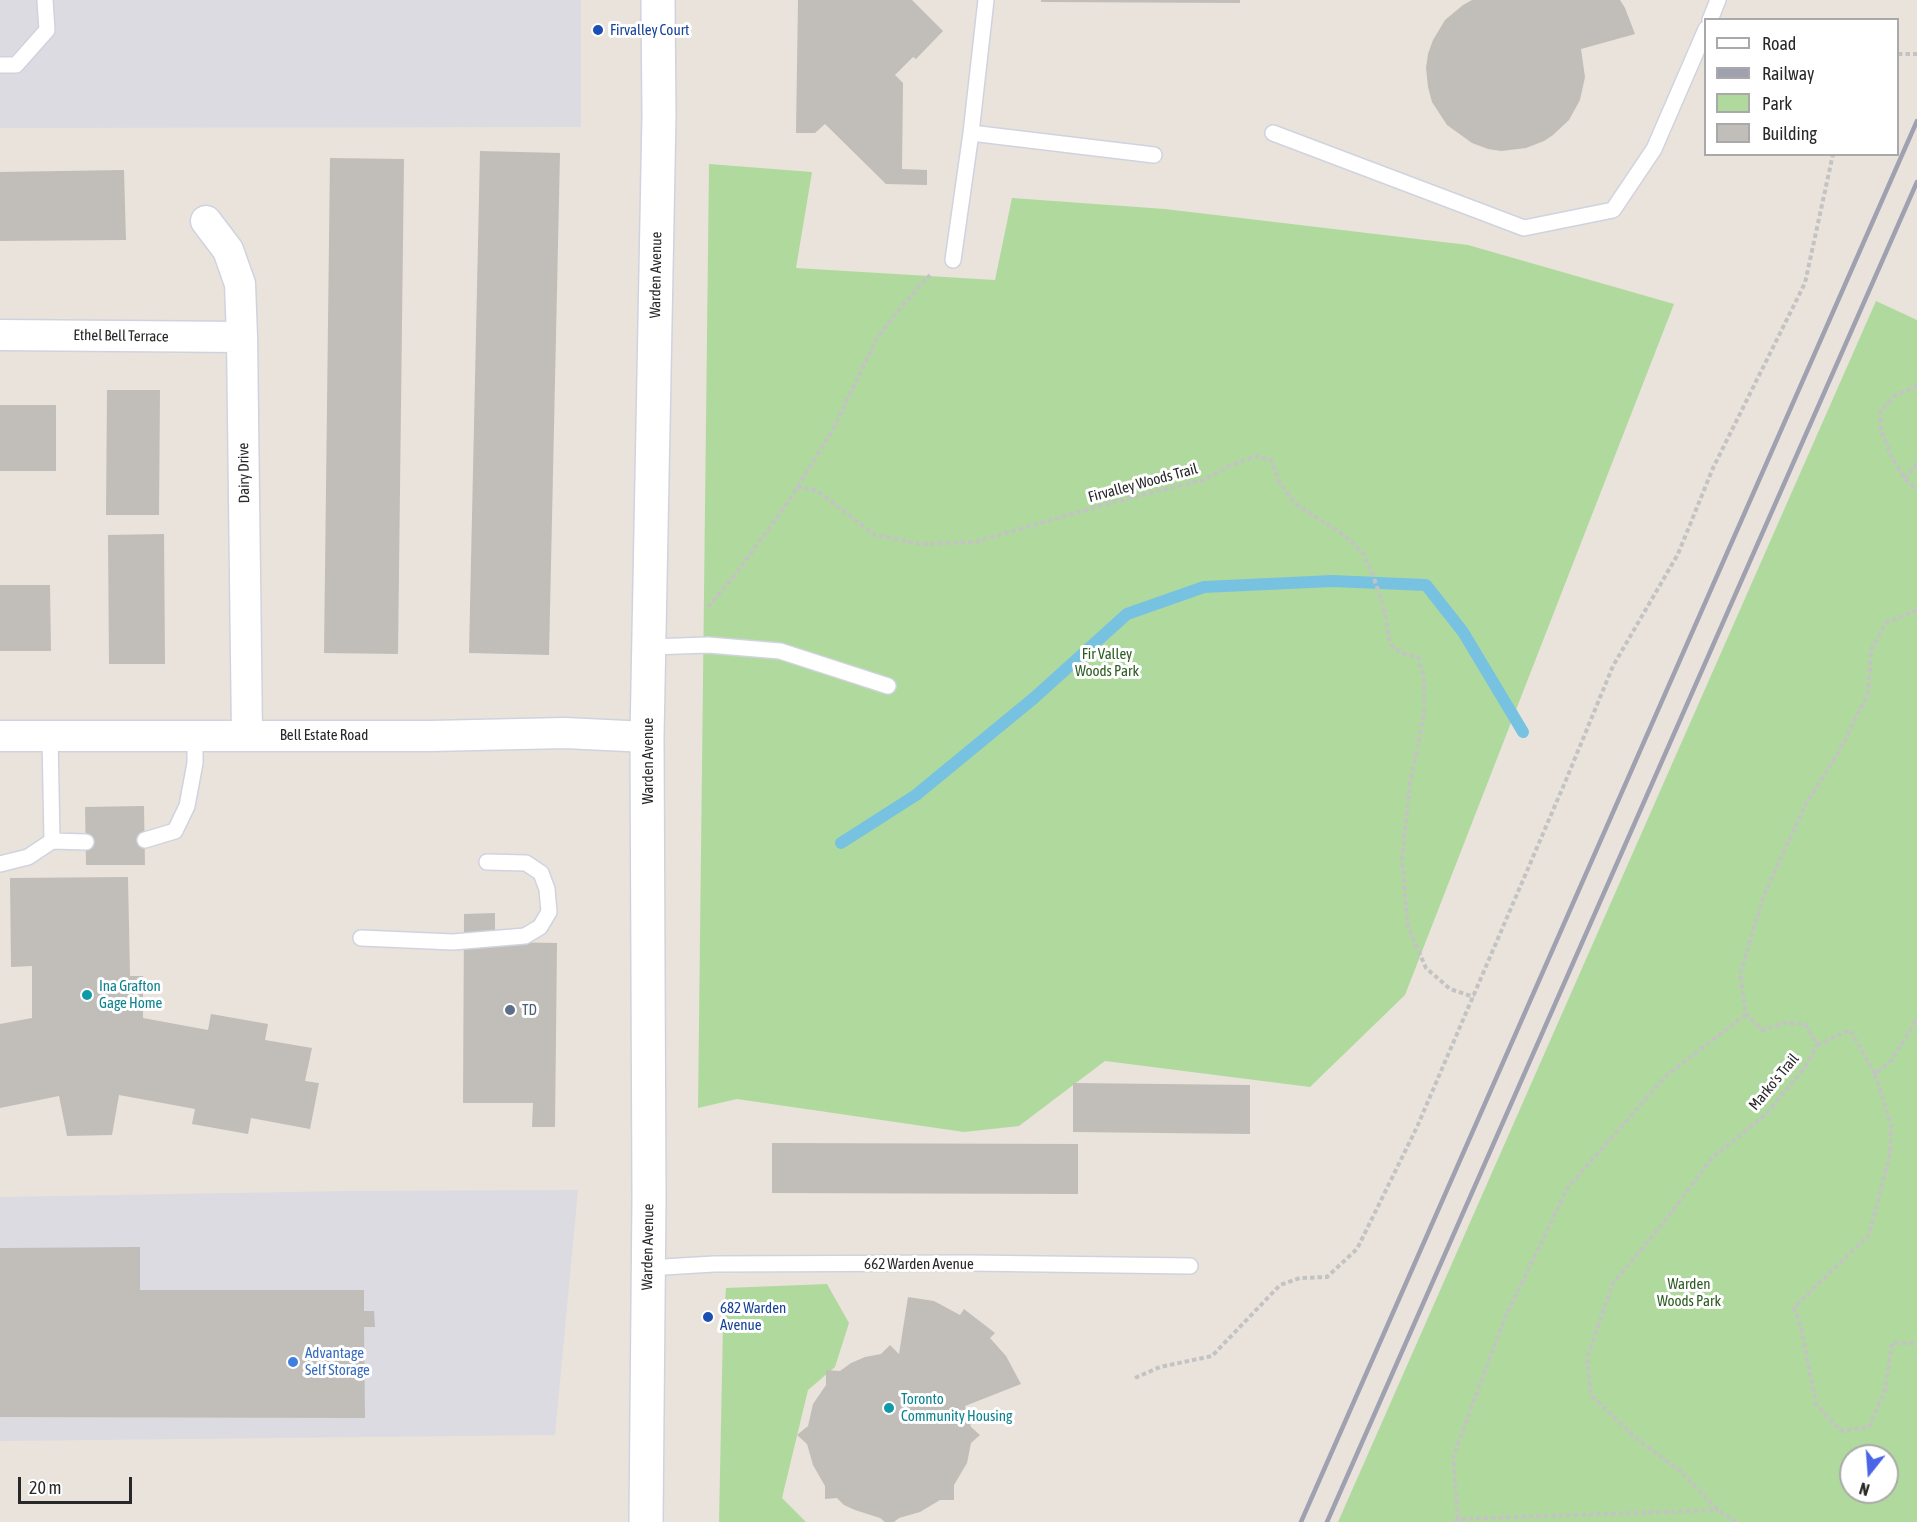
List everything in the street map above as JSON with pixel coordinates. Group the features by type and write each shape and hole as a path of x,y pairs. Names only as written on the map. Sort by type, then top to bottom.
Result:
{"main road":[{"name":"Warden Avenue","path":"646,1522 649,1198 647,737 659,115 658,0"}],"street":[{"name":"Dairy Drive","path":"206,221 228,250 240,284 247,735"},
{"name":"Ethel Bell Terrace","path":"0,335 242,337"},
{"name":"Bell Estate Road","path":"0,736 431,736 565,733 647,737"}],"lane":[{"path":"0,65 16,65 47,30 45,0"},
{"path":"953,260 971,133 986,0"},
{"path":"1711,18 1718,0"},
{"path":"1273,133 1524,228 1613,210 1654,149 1704,34"},
{"path":"971,133 1154,155"},
{"path":"650,647 708,645 780,651 888,686"},
{"path":"145,840 175,831 187,806 195,763 195,735"},
{"path":"50,736 52,841"},
{"path":"0,864 28,857 52,841 86,842"},
{"path":"361,938 453,942 525,936 540,927 549,912 547,889 541,873 526,863 487,862"},
{"name":"662 Warden Avenue","path":"648,1268 714,1264 958,1263 1190,1266"}],"path":[{"path":"1899,54 1917,54"},
{"path":"1135,1378 1160,1367 1212,1356 1280,1285 1300,1278 1327,1277 1357,1249 1417,1127 1613,666 1678,554 1713,468 1805,283 1833,156"},
{"path":"708,607 738,571 797,487 832,431 877,338 928,276 953,260"},
{"path":"1917,384 1894,396 1880,412 1881,430 1893,460 1905,479 1917,489"},
{"name":"Firvalley Woods Trail","path":"797,487 816,490 875,535 921,544 975,542 1110,503 1203,480 1229,466 1256,456 1271,460 1279,482 1294,502 1344,535 1363,553 1373,575 1393,648 1418,657 1424,679 1424,716 1410,783 1402,859 1408,927 1426,968 1450,989 1474,997"},
{"path":"1905,479 1917,463"},
{"path":"1718,1510 1456,1521 1454,1457 1504,1320 1568,1187 1666,1076 1746,1014 1740,974 1764,895 1805,805 1839,750 1868,693 1871,650 1886,623 1917,610"},
{"name":"Marko's Trail","path":"1736,1522 1718,1510 1678,1470 1638,1440 1591,1395 1587,1358 1614,1283 1713,1157 1766,1114 1805,1067 1817,1045 1805,1024 1784,1023 1762,1030 1746,1014"},
{"path":"1875,1074 1892,1060 1917,1019"},
{"path":"1817,1045 1850,1030 1875,1074 1891,1125 1890,1154 1869,1235 1794,1307 1801,1328 1816,1404 1841,1431 1869,1426 1885,1390 1892,1343 1917,1343"}],"shaded area":[{"path":"0,0 581,0 581,127 0,128"},
{"path":"578,1190 555,1435 0,1441 0,1197"}],"green space":[{"name":"Fir Valley Woods Park","path":"709,164 812,172 796,268 995,280 1012,198 1165,209 1468,245 1674,304 1405,995 1310,1087 1105,1061 1019,1126 964,1132 737,1099 698,1108"},
{"name":"Warden Woods Park","path":"1876,301 1917,320 1917,1522 1338,1522"},
{"path":"827,1284 849,1323 835,1367 808,1390 782,1498 806,1522 719,1522 723,1326 726,1288"}],"building":[{"path":"798,0 912,0 943,31 916,59 913,57 895,75 903,83 902,169 927,170 927,185 886,184 825,124 815,133 796,133"},
{"path":"1041,0 1240,0 1240,3 1041,2"},
{"path":"1472,0 1620,0 1635,34 1581,49 1585,77 1580,100 1569,120 1553,135 1526,148 1501,151 1488,149 1472,143 1447,125 1432,102 1428,87 1426,68 1433,40 1445,20"},
{"path":"480,151 560,153 549,655 469,653"},
{"path":"330,158 404,159 398,654 324,653"},
{"path":"124,170 126,240 0,241 0,172"},
{"path":"107,390 160,390 159,515 106,515"},
{"path":"0,405 56,405 56,471 0,471"},
{"path":"164,534 165,664 109,664 108,535"},
{"path":"0,585 50,585 51,651 0,651"},
{"path":"144,806 145,865 86,865 85,807"},
{"name":"Ina Grafton Gage Home","path":"128,877 130,976 143,976 143,1018 208,1030 211,1014 268,1024 265,1040 312,1048 305,1081 319,1083 310,1129 251,1118 248,1134 192,1124 195,1109 119,1095 112,1135 67,1136 59,1096 0,1108 0,1024 32,1018 32,966 11,967 10,878"},
{"name":"TD","path":"495,913 495,942 557,943 555,1127 532,1127 533,1103 463,1103 464,914"},
{"path":"1073,1083 1250,1085 1250,1134 1073,1132"},
{"path":"772,1143 1078,1144 1078,1194 772,1193"},
{"path":"140,1247 140,1290 364,1290 364,1311 374,1311 375,1327 364,1327 365,1418 0,1417 0,1248"},
{"name":"Toronto Community Housing","path":"908,1297 934,1301 960,1315 964,1309 995,1333 990,1338 1006,1356 1021,1384 965,1406 971,1427 980,1435 971,1443 967,1463 954,1485 954,1500 940,1500 920,1512 899,1518 894,1522 885,1522 844,1505 837,1498 825,1499 825,1486 813,1465 807,1444 797,1435 808,1426 813,1404 826,1385 826,1370 840,1371 865,1357 881,1354 890,1345 899,1354"}],"waterway":[{"path":"841,843 916,795 1034,698 1127,614 1204,587 1332,581 1426,585 1463,632 1523,732"}],"railway":[{"path":"1301,1522 1917,121"},
{"path":"1327,1522 1917,182"}],"place":[{"name":"Firvalley Court","path":"598,30"},
{"name":"Ina Grafton Gage Home","path":"87,995"},
{"name":"TD","path":"510,1010"},
{"name":"682 Warden Avenue","path":"708,1317"},
{"name":"Advantage Self Storage","path":"293,1362"},
{"name":"Toronto Community Housing","path":"889,1408"}]}
